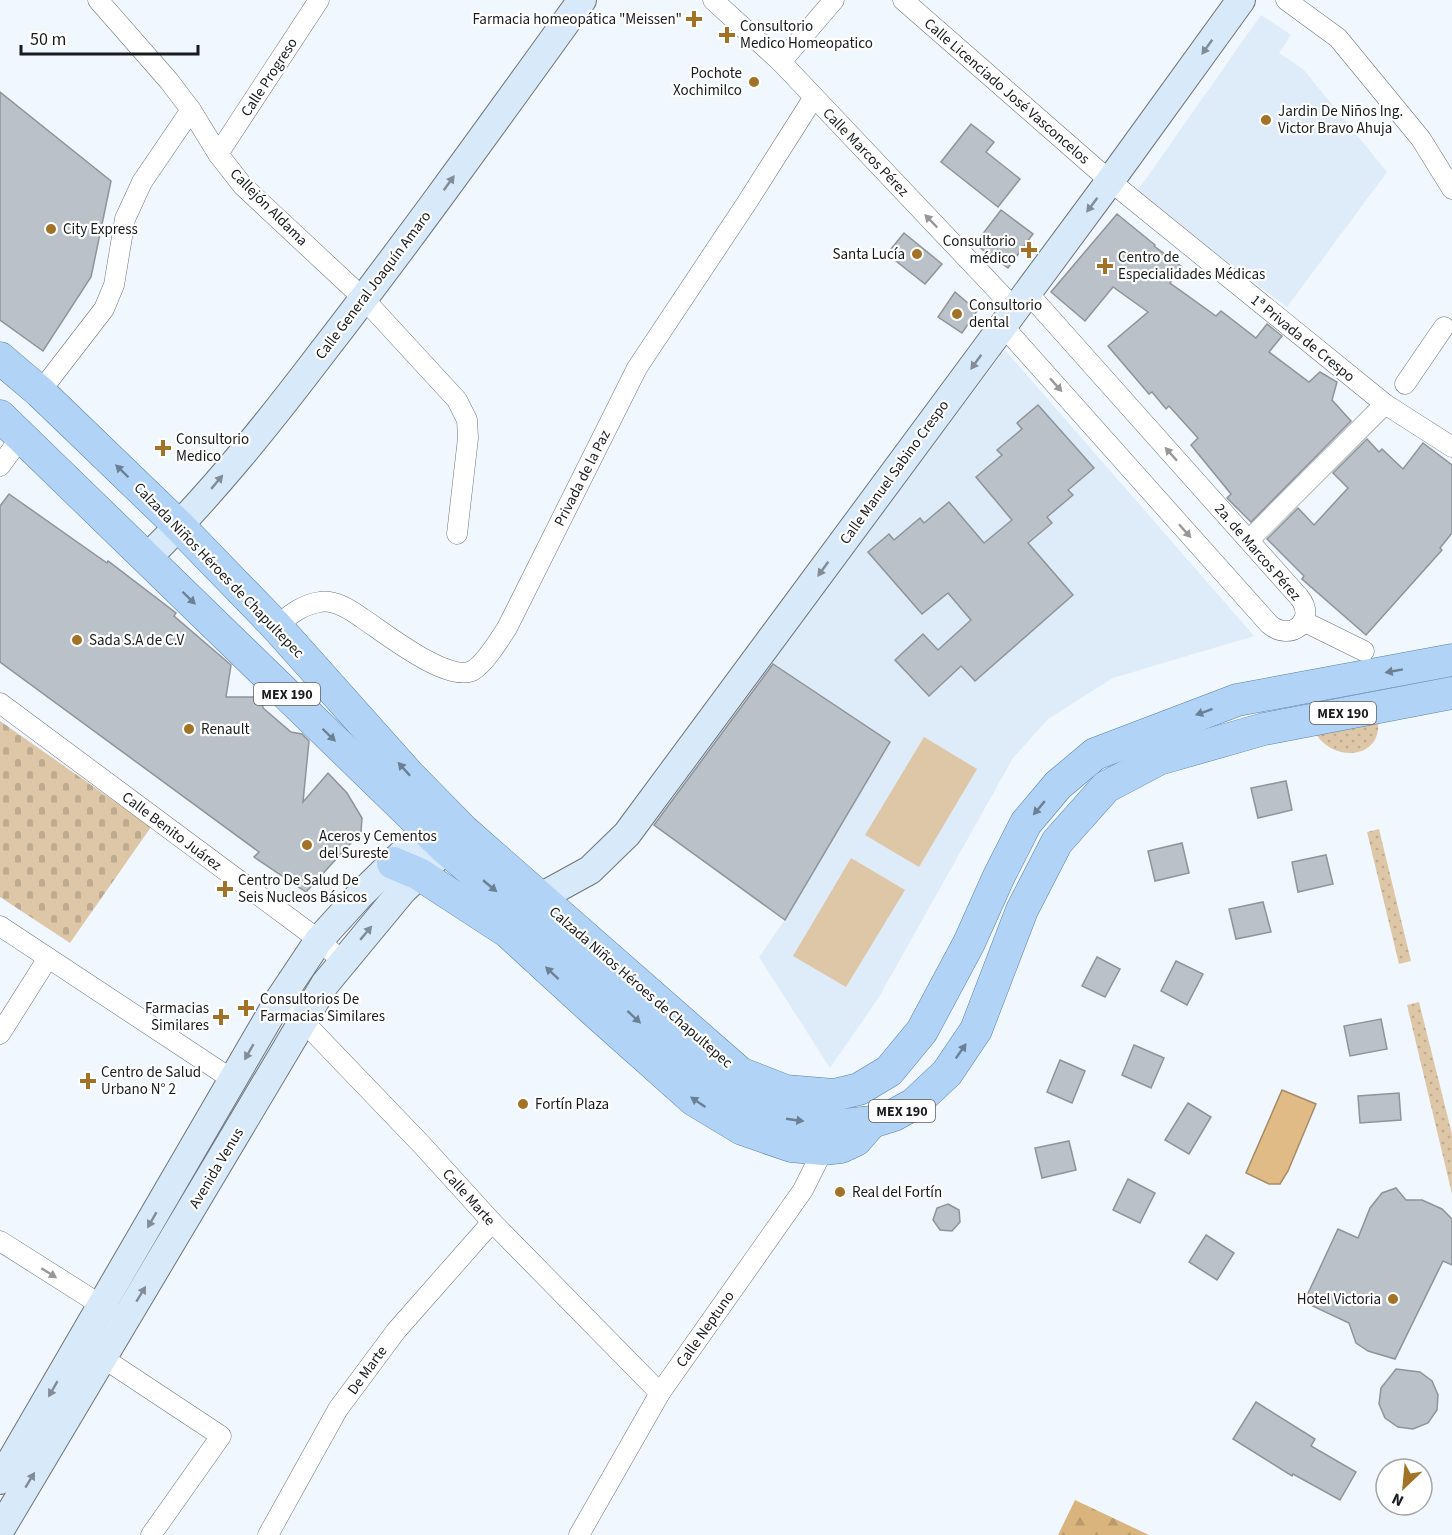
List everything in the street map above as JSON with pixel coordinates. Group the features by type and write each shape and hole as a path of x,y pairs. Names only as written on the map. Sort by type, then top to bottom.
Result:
{"main road":[{"name":"Calzada Niños Héroes de Chapultepec","path":"0,358 40,392 179,526 276,626 445,831"},
{"name":"Calzada Niños Héroes de Chapultepec","path":"11,426 147,558 445,831 527,902 740,1073 786,1091 834,1095 859,1089 889,1071 922,1031 969,943 1026,823 1058,785 1095,754 1237,700 1452,660"},
{"name":"MEX 190","path":"872,1122 894,1115 914,1104 946,1072 976,1030 1022,910 1058,842 1106,787 1159,759 1264,729 1452,693"},
{"path":"406,868 508,932 694,1100 742,1129 791,1146 829,1137 841,1147 856,1140 872,1122 889,1071"},
{"name":"Calzada Niños Héroes de Chapultepec","path":"527,902 652,1034 721,1093 768,1116 829,1137"}],"street":[{"name":"Callejón Aldama","path":"98,0 169,81 218,154 243,186 358,307 457,400 467,420 468,438 457,534"},
{"name":"Calle Progreso","path":"218,154 320,0"},
{"name":"Calle General Joaquín Amaro","path":"147,558 179,526 288,398 358,307 582,0"},
{"name":"Calle Marcos Pérez","path":"713,0 781,62 1015,309"},
{"path":"781,62 834,0"},
{"name":"Calle Licenciado José Vasconcelos","path":"903,0 1110,182"},
{"name":"Calle Manuel Sabino Crespo","path":"527,902 590,870 627,834 1110,182 1241,0"},
{"path":"1286,0 1338,38 1421,139 1452,189"},
{"name":"Privada de la Paz","path":"276,626 299,608 322,601 346,607 432,664 453,673 472,670 495,648 637,368 814,97"},
{"path":"40,392 105,309 114,285 125,219 142,183 190,110"},
{"name":"1ª Privada de Crespo","path":"1110,182 1384,404 1452,447"},
{"name":"2a. de Marcos Pérez","path":"1015,309 1248,540 1303,601 1305,610 1303,621 1297,628 1288,632 1280,631 1269,624 1015,309"},
{"path":"1405,384 1448,322"},
{"path":"1248,540 1384,404"},
{"path":"0,466 11,426"},
{"path":"1303,621 1364,651"},
{"name":"Calle Benito Juárez","path":"0,704 319,940 343,962"},
{"name":"Avenida Venus","path":"0,1530 233,1080 279,1000 319,940 359,896 406,868 445,831"},
{"name":"Avenida Venus","path":"113,1313 325,984 402,891 406,868"},
{"path":"0,926 233,1080"},
{"path":"0,1034 48,958"},
{"name":"Calle Marte","path":"279,1000 303,1021 492,1222 660,1393"},
{"name":"Calle Neptuno","path":"579,1535 660,1393 803,1190 829,1137"},
{"name":"De Marte","path":"268,1535 338,1409 396,1330 492,1222"},
{"path":"0,1241 113,1313"},
{"path":"92,1350 221,1436 151,1535"},
{"name":"Avenida Venus","path":"0,1480 92,1350"}],"shaded area":[{"name":"Jardin De Niños Ing. Victor Bravo Ahuja","path":"1261,15 1291,35 1279,53 1303,69 1387,172 1287,307 1136,193"},
{"path":"1005,350 1254,636 1113,678 1048,719 1013,758 879,997 830,1068 759,957 785,920 890,742 768,661"},
{"path":"1282,1090 1316,1104 1288,1171 1280,1184 1269,1184 1246,1173"}],"green space":[{"path":"0,721 151,827 70,943 0,897"},
{"path":"1378,721 1377,734 1372,743 1365,750 1355,753 1333,749 1316,734"},
{"path":"924,737 977,769 919,867 865,835"},
{"path":"1379,829 1411,961 1399,964 1367,832"},
{"path":"851,858 905,890 846,987 793,956"},
{"path":"1419,1002 1452,1134 1452,1194 1407,1005"},
{"path":"1075,1500 1149,1535 1058,1535"}],"building":[{"name":"City Express","path":"0,92 111,181 91,277 43,351 0,320"},
{"path":"971,124 994,142 986,152 1020,179 998,207 941,162"},
{"path":"1001,210 1033,234 1008,268 975,244"},
{"path":"1117,214 1182,267 1170,283 1216,316 1221,311 1256,338 1267,324 1282,336 1269,352 1309,382 1320,372 1337,382 1332,400 1351,421 1251,522 1227,498 1231,494 1191,445 1198,438 1169,406 1166,409 1152,392 1149,394 1108,346 1148,312 1113,287 1085,321 1051,292"},
{"path":"904,233 942,264 925,284 887,254"},
{"name":"Consultorio dental","path":"955,292 977,311 962,333 938,317"},
{"path":"1038,405 1094,468 1068,490 1073,495 1047,517 1052,523 1028,543 1073,595 975,681 961,666 929,696 895,660 923,634 938,650 971,620 948,593 922,614 868,552 889,534 894,540 920,518 924,523 949,502 984,543 1012,520 976,477 1002,455 997,450 1022,429 1017,423"},
{"path":"1367,439 1379,452 1382,449 1403,469 1423,443 1452,465 1452,533 1440,548 1442,550 1366,635 1302,579 1304,576 1267,539 1298,508 1314,525 1348,488 1333,473"},
{"path":"9,494 107,563 108,561 176,613 174,616 231,665 226,697 262,697 263,708 291,732 302,734 309,741 303,802 328,773 347,793 362,818 361,832 306,892 254,857 259,852 0,662 0,506"},
{"path":"773,664 890,742 785,920 654,825"},
{"path":"1286,781 1292,810 1258,818 1251,788"},
{"path":"1182,843 1189,873 1155,881 1148,851"},
{"path":"1326,855 1333,884 1298,892 1292,862"},
{"path":"1263,902 1271,932 1236,939 1229,909"},
{"path":"1097,957 1120,969 1105,997 1082,986"},
{"path":"1176,961 1203,974 1187,1005 1161,991"},
{"path":"1381,1019 1387,1049 1350,1056 1344,1026"},
{"path":"1134,1045 1164,1058 1151,1088 1122,1075"},
{"path":"1060,1060 1085,1071 1072,1103 1047,1092"},
{"path":"1399,1093 1401,1120 1360,1123 1358,1096"},
{"path":"1188,1103 1211,1117 1189,1154 1165,1140"},
{"path":"1069,1141 1076,1170 1042,1178 1035,1148"},
{"path":"1128,1179 1155,1193 1140,1223 1113,1210"},
{"name":"Hotel Victoria","path":"1396,1188 1406,1200 1422,1200 1442,1209 1452,1219 1452,1265 1443,1261 1395,1359 1368,1351 1356,1343 1349,1323 1304,1302 1338,1229 1358,1238 1370,1208 1382,1193"},
{"path":"948,1204 959,1210 960,1222 952,1231 940,1230 933,1220 937,1208"},
{"path":"1206,1235 1234,1253 1217,1280 1189,1262"},
{"path":"1396,1369 1420,1372 1432,1381 1438,1395 1437,1410 1428,1423 1413,1429 1398,1427 1385,1418 1379,1404 1381,1388"},
{"path":"1256,1402 1315,1439 1311,1446 1356,1472 1340,1500 1293,1474 1292,1476 1233,1439"}],"place":[{"name":"Farmacia homeopática \"Meissen\"","path":"694,19"},
{"name":"Consultorio Medico Homeopatico","path":"727,35"},
{"name":"Pochote Xochimilco","path":"754,82"},
{"name":"Jardin De Niños Ing. Victor Bravo Ahuja","path":"1266,120"},
{"name":"City Express","path":"51,229"},
{"name":"Consultorio médico","path":"1029,250"},
{"name":"Santa Lucía","path":"917,254"},
{"name":"Centro de Especialidades Médicas","path":"1105,266"},
{"name":"Consultorio dental","path":"957,314"},
{"name":"Consultorio Medico","path":"163,448"},
{"name":"Sada S.A de C.V","path":"77,640"},
{"name":"Renault","path":"189,729"},
{"name":"Aceros y Cementos del Sureste","path":"307,845"},
{"name":"Centro De Salud De Seis Nucleos Básicos","path":"225,889"},
{"name":"Consultorios De Farmacias Similares","path":"246,1008"},
{"name":"Farmacias Similares","path":"221,1017"},
{"name":"Centro de Salud Urbano N° 2","path":"88,1081"},
{"name":"Fortín Plaza","path":"523,1104"},
{"name":"Real del Fortín","path":"840,1192"},
{"name":"Hotel Victoria","path":"1393,1299"}]}
